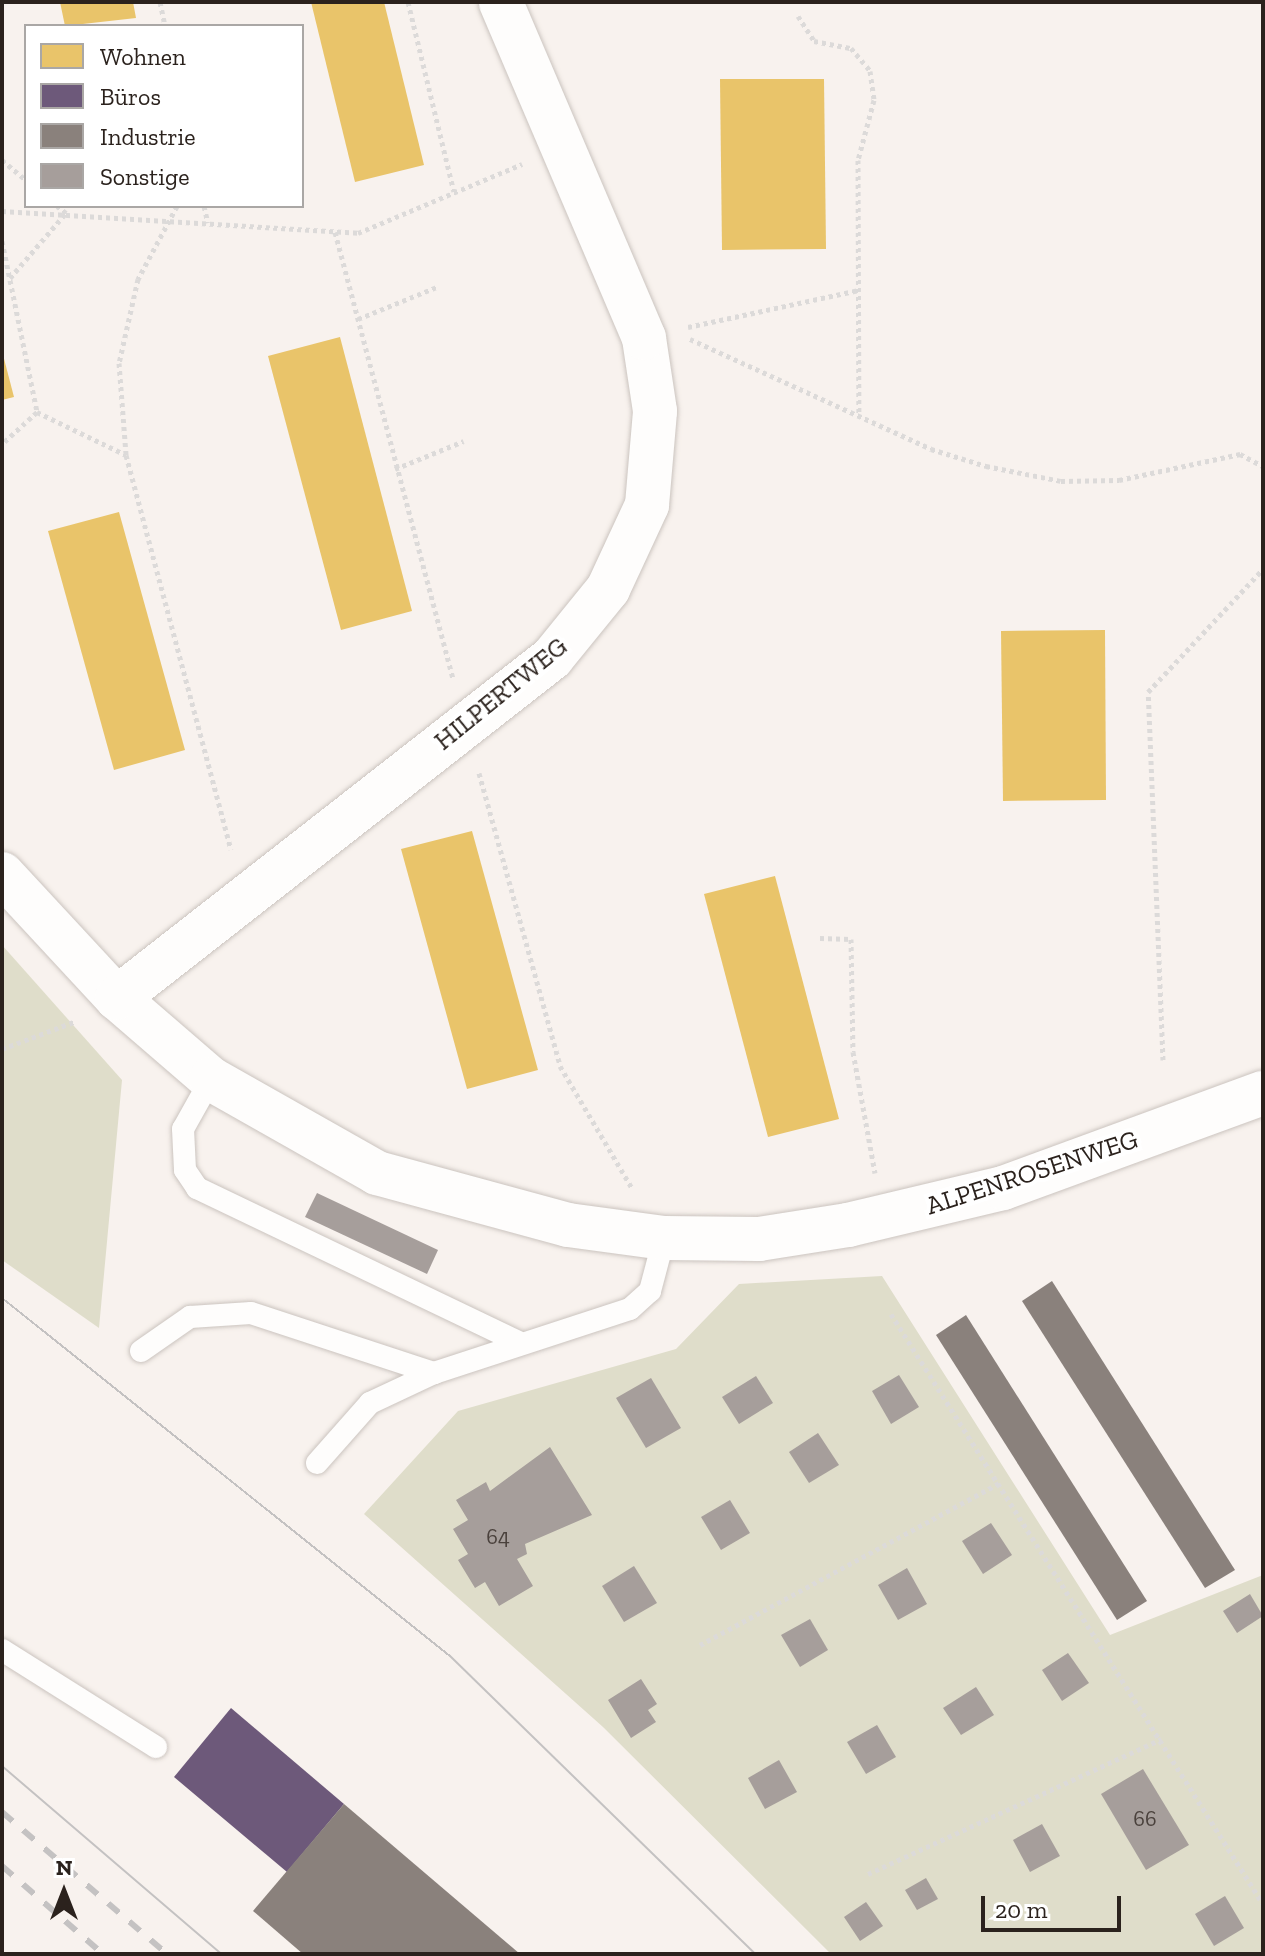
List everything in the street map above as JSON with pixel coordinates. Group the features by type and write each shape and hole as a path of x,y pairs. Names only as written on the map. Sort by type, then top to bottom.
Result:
{"street":[{"name":"HILPERTWEG","path":"101,1008 243,893 552,658 608,589 647,505 655,411 644,338 501,2"},
{"name":"ALPENROSENWEG","path":"2,874 101,1008 211,1079 377,1173 474,1205 664,1238 759,1239 929,1208 1263,1093"}],"lane":[{"path":"211,1079 183,1129 185,1170 197,1188 520,1343"},
{"path":"317,1463 370,1403 434,1373 630,1309 650,1291 664,1238"},
{"path":"141,1351 161,1330 221,1311 251,1313 434,1373"},
{"path":"2,1650 156,1747"}],"path":[{"path":"160,2 165,24"},
{"path":"408,2 454,192"},
{"path":"798,16 814,41 851,48 870,71 874,100 858,160 859,416"},
{"path":"2,160 24,178"},
{"path":"2,211 358,233 526,162"},
{"path":"60,208 66,213"},
{"path":"176,208 138,279 119,363 126,455 243,893"},
{"path":"204,208 208,223"},
{"path":"10,278 66,213"},
{"path":"335,232 454,684"},
{"path":"2,241 37,412"},
{"path":"358,319 437,287"},
{"path":"671,330 859,290"},
{"path":"685,337 931,449 1061,481 1119,480 1240,454 1263,466"},
{"path":"37,412 126,455"},
{"path":"2,444 37,412"},
{"path":"395,469 464,441"},
{"path":"1163,1060 1148,692 1263,569"},
{"path":"477,767 560,1066 635,1193"},
{"path":"820,938 851,939 853,1052 876,1180"},
{"path":"2,1049 101,1008"},
{"path":"891,1314 1263,1904"},
{"path":"700,1645 1000,1483"},
{"path":"868,1874 1161,1739"}],"shaded area":[{"path":"2,945 122,1080 99,1328 2,1260"},
{"path":"882,1276 1110,1635 1263,1575 1263,1954 831,1954 603,1727 364,1514 458,1411 676,1349 739,1284"}],"building: Wohnen":[{"path":"60,2 133,2 136,18 65,24"},
{"path":"311,2 384,2 424,165 355,182"},
{"path":"720,79 824,79 826,249 722,250"},
{"path":"340,337 412,611 341,630 268,356"},
{"path":"2,351 14,397 2,400"},
{"path":"119,512 185,750 114,770 48,531"},
{"path":"1105,630 1106,800 1003,801 1001,631"},
{"path":"472,831 538,1070 467,1089 401,849"},
{"path":"775,876 839,1119 768,1137 704,894"}],"building: Büros":[{"path":"231,1708 344,1804 287,1872 174,1777"}],"building: Industrie":[{"path":"1052,1281 1235,1570 1205,1588 1022,1301"},
{"path":"966,1315 1147,1601 1117,1620 936,1335"},
{"path":"344,1804 520,1954 303,1954 253,1911"}],"building: Sonstige":[{"path":"317,1193 438,1250 427,1274 305,1217"},
{"path":"899,1375 919,1407 891,1424 872,1391"},
{"path":"756,1376 773,1403 739,1424 722,1397"},
{"path":"651,1378 681,1428 646,1448 616,1398"},
{"path":"818,1433 839,1465 809,1483 789,1452"},
{"path":"550,1447 592,1515 525,1544 527,1554 517,1559 533,1586 499,1606 485,1582 475,1588 458,1560 468,1554 453,1529 468,1520 456,1500 486,1482 490,1491"},
{"path":"730,1500 750,1533 721,1550 701,1517"},
{"path":"991,1523 1012,1555 983,1574 962,1541"},
{"path":"634,1566 657,1603 624,1622 602,1586"},
{"path":"907,1568 927,1604 898,1620 878,1585"},
{"path":"1250,1594 1263,1616 1237,1633 1223,1611"},
{"path":"810,1619 828,1650 800,1667 781,1635"},
{"path":"1068,1653 1089,1683 1062,1701 1042,1670"},
{"path":"641,1679 657,1704 648,1710 656,1722 631,1738 608,1700"},
{"path":"976,1687 994,1715 961,1735 943,1708"},
{"path":"877,1725 896,1757 866,1774 847,1742"},
{"path":"779,1760 797,1792 765,1809 748,1778"},
{"path":"1143,1769 1189,1845 1146,1870 1101,1794"},
{"path":"1042,1824 1060,1856 1030,1872 1013,1840"},
{"path":"926,1878 938,1899 917,1910 905,1890"},
{"path":"1225,1896 1244,1928 1214,1946 1195,1914"},
{"path":"866,1902 883,1926 860,1941 844,1917"}],"tram line":[{"path":"2,1298 450,1656 755,1954"},
{"path":"2,1766 221,1954"}],"railway":[{"path":"2,1812 167,1954"},
{"path":"2,1866 103,1954"}]}
